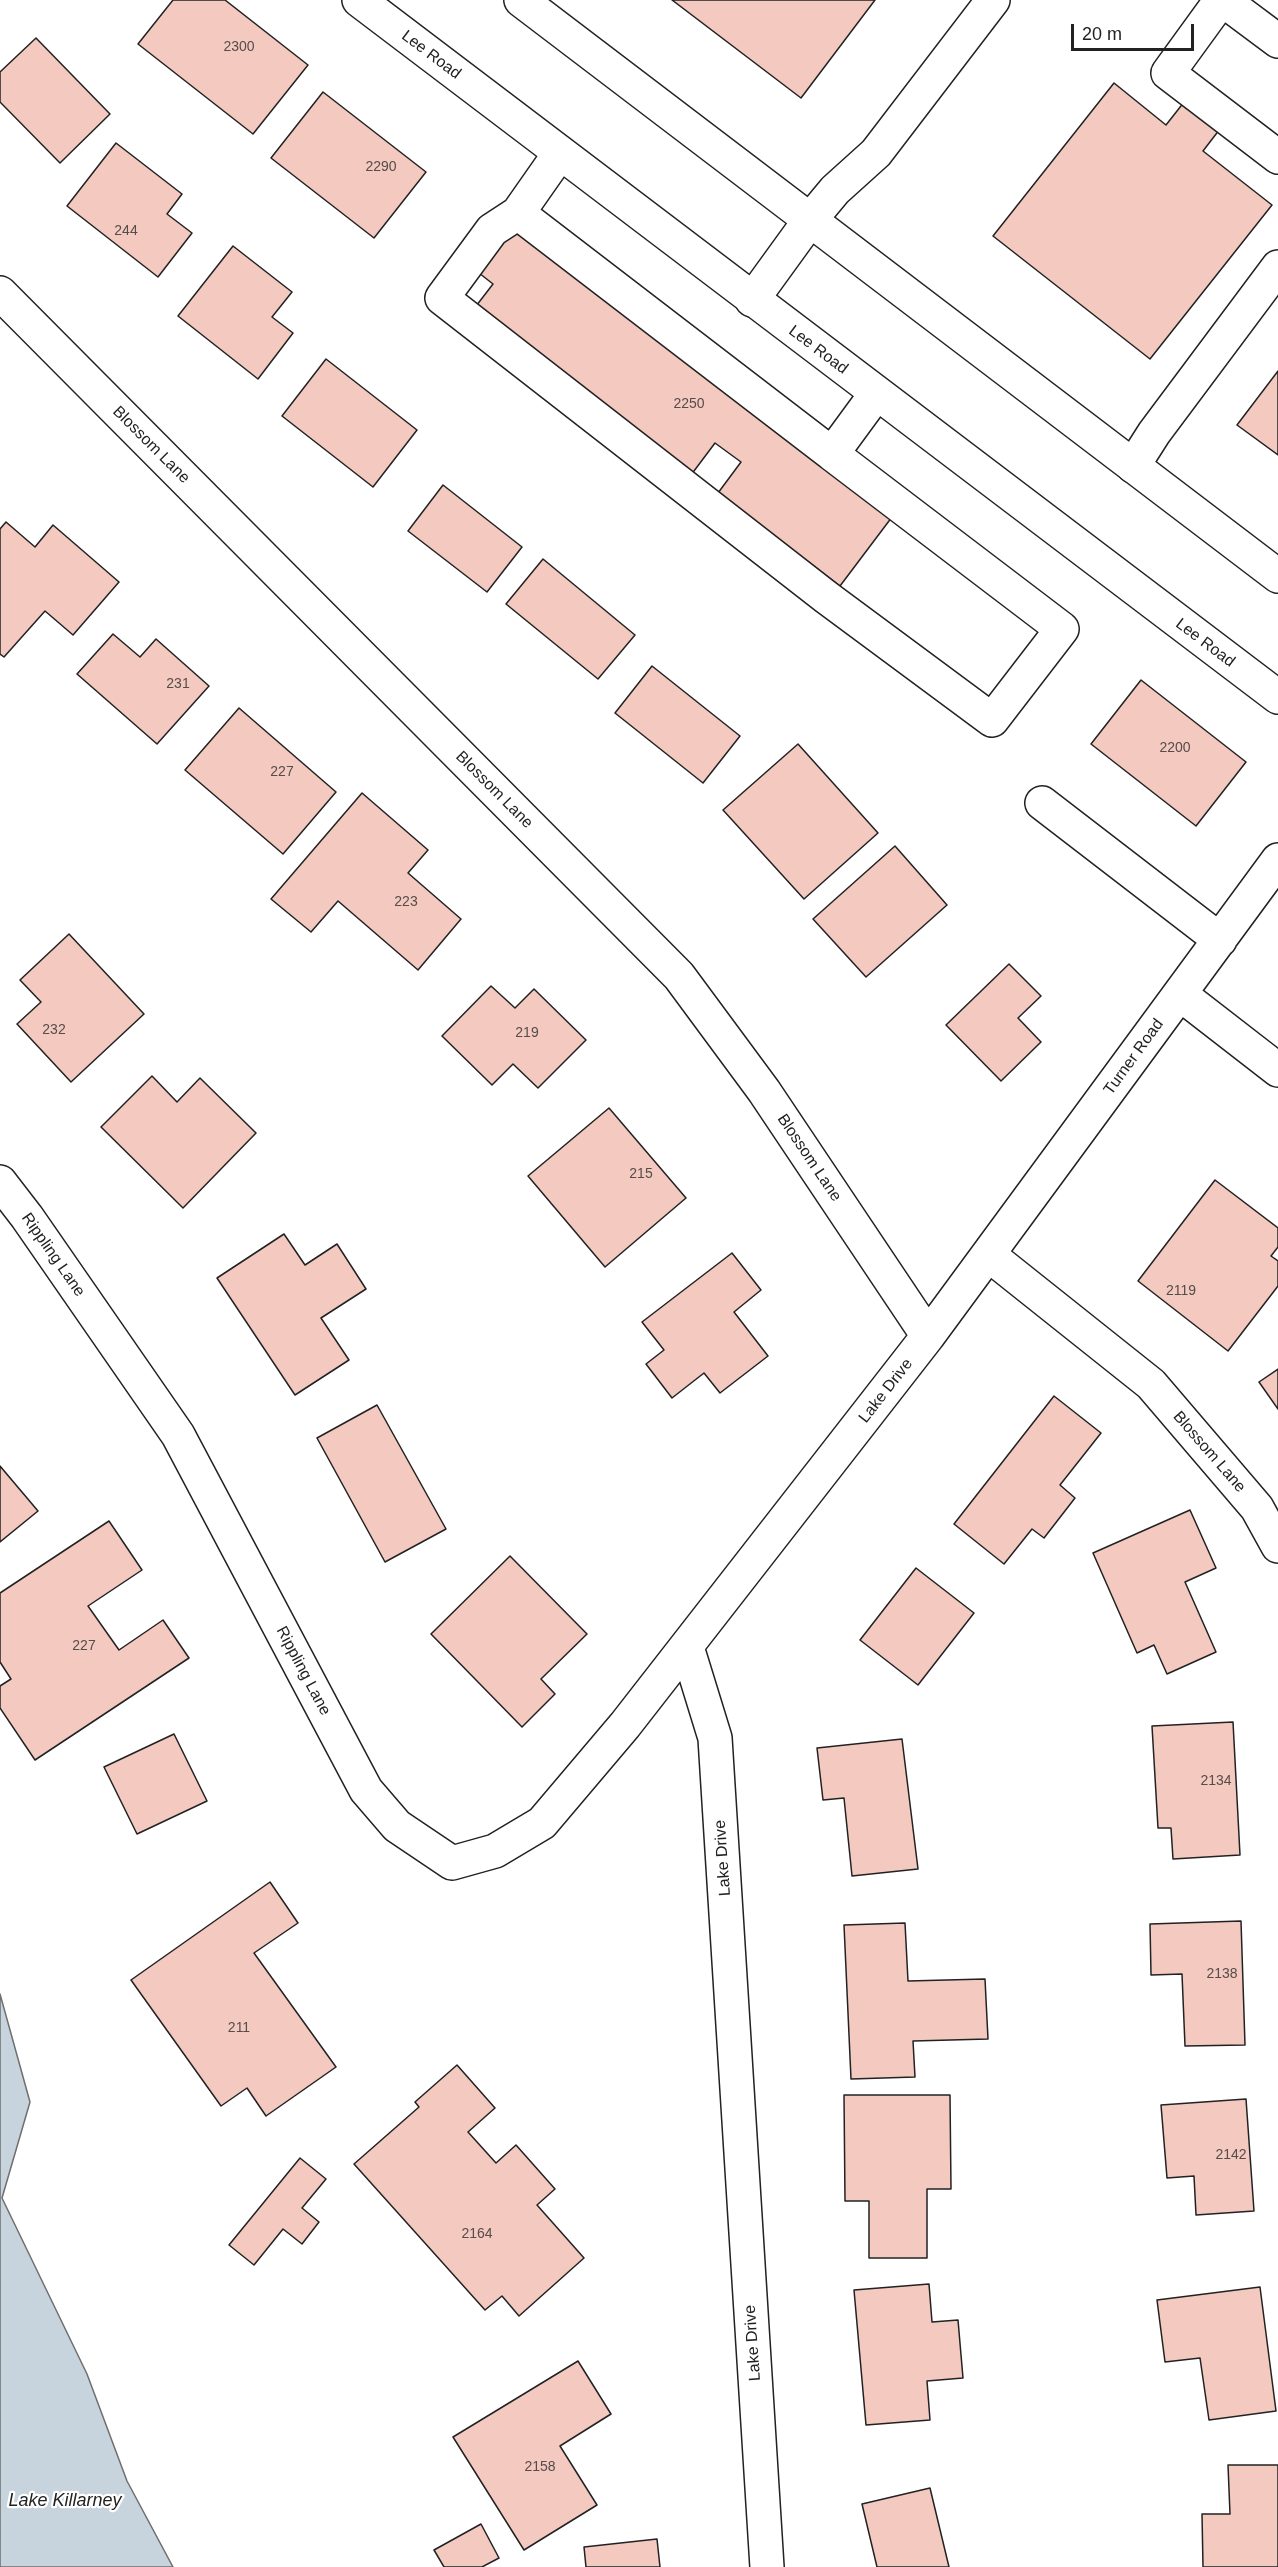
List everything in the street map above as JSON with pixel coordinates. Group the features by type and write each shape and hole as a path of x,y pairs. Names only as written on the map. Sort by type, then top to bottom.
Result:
{"street":[{"name":"Lee Road","path":"358,0 1278,698"},
{"path":"521,0 1278,576"},
{"path":"752,300 810,219 835,190 876,153 993,0"},
{"path":"1278,41 1222,0 1168,73 1278,157"},
{"path":"518,213 1062,629 992,720 826,597 442,298 492,230 518,213 560,153"},
{"path":"1133,466 1154,433 1278,267"},
{"name":"Blossom Lane","path":"0,293 679,976 764,1091 928,1336"},
{"path":"832,454 876,394"},
{"path":"1042,803 1220,940"},
{"name":"Turner Road","path":"989,1255 1278,860"},
{"path":"1180,994 1278,1070"},
{"name":"Rippling Lane","path":"0,1182 27,1217 178,1435 366,1790 397,1826 452,1863 495,1851 542,1823 687,1647"},
{"name":"Blossom Lane","path":"989,1255 1151,1384 1257,1508 1278,1546"},
{"name":"Lake Drive","path":"767,2567 716,1738 687,1647 989,1255"}],"water":[{"name":"Lake Killarney","path":"0,1994 30,2102 2,2198 87,2374 127,2481 173,2567 0,2567"}],"building":[{"path":"173,0 225,0 308,65 253,134 138,44"},
{"path":"672,0 875,0 801,98"},
{"path":"36,38 110,114 60,163 0,102 0,72"},
{"path":"1114,83 1166,125 1188,97 1223,125 1203,151 1272,205 1150,359 993,236"},
{"path":"323,92 426,172 374,238 271,158"},
{"path":"116,143 182,194 167,214 192,233 158,277 67,206"},
{"path":"513,229 892,517 840,586 718,493 741,462 715,443 691,475 473,310 493,284 479,273"},
{"path":"233,246 292,292 272,317 293,333 258,379 178,316"},
{"path":"326,359 417,430 373,487 282,416"},
{"path":"1278,371 1278,455 1237,425"},
{"path":"443,485 522,547 487,592 408,531"},
{"path":"6,522 35,547 53,525 119,582 73,635 45,611 4,657 0,654 0,529"},
{"path":"543,559 635,635 598,679 506,604"},
{"path":"113,634 140,657 156,639 209,686 157,744 77,674"},
{"path":"652,666 740,736 703,783 615,713"},
{"path":"1141,680 1246,762 1196,826 1091,744"},
{"path":"239,708 336,792 283,854 185,770"},
{"path":"798,744 878,833 804,899 723,810"},
{"path":"362,793 428,850 408,873 461,919 418,970 338,901 311,932 271,899"},
{"path":"895,846 947,905 866,977 813,919"},
{"path":"69,934 144,1014 71,1082 17,1024 41,1002 20,980"},
{"path":"1009,964 1041,996 1018,1018 1041,1042 1001,1081 946,1025"},
{"path":"491,986 515,1008 534,989 586,1040 538,1088 513,1064 492,1085 442,1036"},
{"path":"152,1076 177,1102 200,1078 256,1133 183,1208 101,1127"},
{"path":"609,1108 686,1198 605,1267 528,1176"},
{"path":"1215,1180 1278,1228 1278,1247 1271,1256 1278,1261 1278,1286 1228,1351 1138,1281"},
{"path":"284,1234 305,1265 337,1244 366,1289 321,1318 349,1360 295,1395 217,1278"},
{"path":"732,1253 761,1290 734,1312 768,1356 720,1393 704,1373 672,1398 646,1364 664,1350 642,1322"},
{"path":"1278,1369 1278,1409 1259,1382"},
{"path":"1054,1396 1101,1433 1060,1485 1075,1498 1044,1538 1032,1529 1004,1564 954,1524"},
{"path":"377,1405 446,1529 385,1562 317,1438"},
{"path":"0,1466 38,1511 0,1542"},
{"path":"1190,1510 1216,1568 1185,1582 1216,1652 1167,1674 1154,1645 1137,1653 1093,1553"},
{"path":"109,1521 142,1570 88,1606 119,1650 163,1620 189,1658 35,1760 0,1708 0,1686 11,1679 0,1662 0,1593"},
{"path":"510,1556 587,1634 541,1679 555,1694 522,1727 431,1634"},
{"path":"916,1568 974,1613 918,1685 860,1640"},
{"path":"1233,1722 1240,1855 1173,1859 1171,1828 1158,1828 1152,1726"},
{"path":"174,1734 207,1801 137,1834 104,1767"},
{"path":"902,1739 918,1869 852,1876 844,1798 823,1800 817,1748"},
{"path":"270,1882 298,1923 254,1953 336,2067 266,2116 247,2088 221,2106 131,1980"},
{"path":"1241,1921 1245,2045 1185,2046 1182,1974 1151,1975 1150,1924"},
{"path":"905,1923 908,1981 985,1979 988,2039 913,2041 915,2077 851,2079 844,1925"},
{"path":"457,2065 495,2108 468,2132 496,2163 516,2145 555,2189 537,2205 584,2258 519,2316 502,2296 485,2310 354,2164 419,2107 415,2102"},
{"path":"844,2095 950,2095 951,2189 927,2189 927,2258 869,2258 869,2201 845,2201"},
{"path":"1246,2099 1254,2211 1196,2215 1194,2176 1167,2178 1161,2105"},
{"path":"300,2158 326,2179 302,2208 319,2222 302,2244 283,2229 254,2265 229,2245"},
{"path":"929,2284 932,2322 958,2320 963,2378 927,2381 930,2420 866,2425 854,2290"},
{"path":"1260,2287 1276,2411 1209,2420 1200,2358 1165,2362 1157,2300"},
{"path":"578,2361 611,2414 560,2446 597,2505 524,2550 453,2437"},
{"path":"1228,2465 1278,2465 1278,2567 1203,2567 1202,2514 1230,2514"},
{"path":"930,2488 949,2567 877,2567 862,2504"},
{"path":"481,2524 499,2558 482,2567 444,2567 434,2550"},
{"path":"657,2539 660,2567 586,2567 584,2547"}]}
